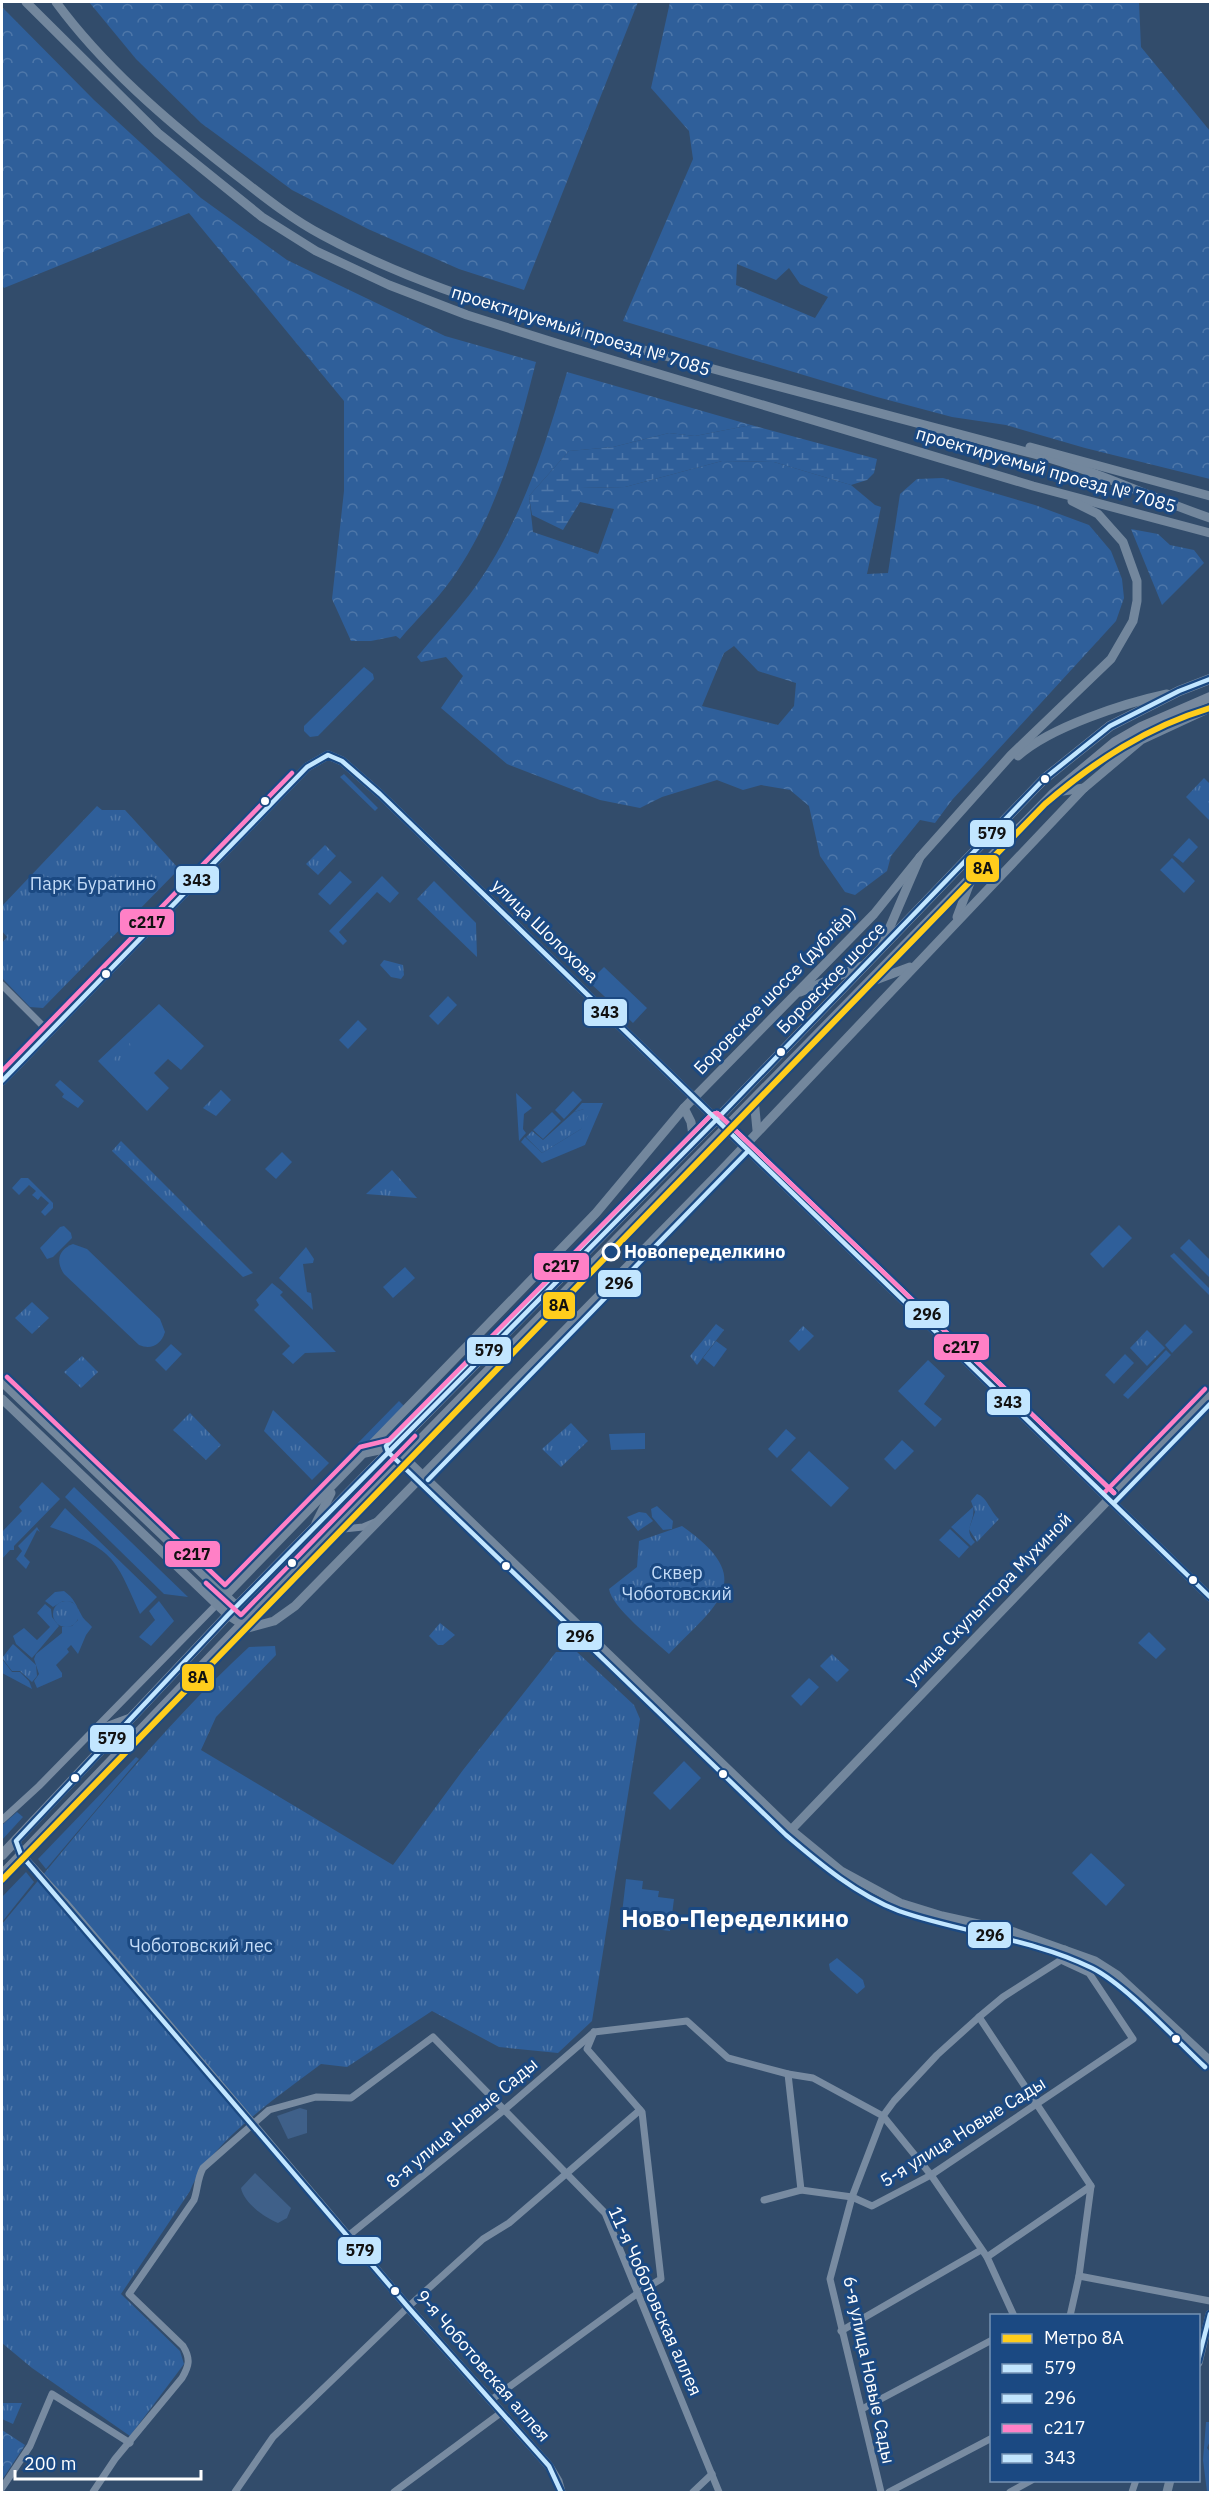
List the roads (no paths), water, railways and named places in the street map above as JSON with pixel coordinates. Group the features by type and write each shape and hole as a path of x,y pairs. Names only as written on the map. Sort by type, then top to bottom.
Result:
{"main road":[{"name":"Боровское шоссе","path":"2,1855 232,1611 716,1120 1044,779 1110,726 1179,691 1210,679"},
{"name":"Боровское шоссе","path":"2,1875 331,1531 1054,793 1114,742 1141,727 1210,697"}],"street":[{"name":"проектируемый проезд № 7085","path":"26,2 158,133 262,217 316,251 388,285 467,315 1033,486 1210,533"},
{"name":"проектируемый проезд № 7085","path":"56,2 96,48 166,120 268,201 322,235 394,269 466,297 574,331 1075,466 1210,518"},
{"path":"942,432 1048,451 1210,496"},
{"path":"989,783 1011,754 1111,659 1124,641 1134,621 1137,601 1137,581 1132,561 1113,529 1098,514 1080,504 1033,486"},
{"path":"989,783 1024,750 1041,739 1147,698 1179,691"},
{"path":"2,1399 216,1604 259,1627 285,1614 743,1146 1084,788 1141,740 1210,708"},
{"name":"улица Шолохова","path":"50,1032 316,760 328,755 342,761 380,794 1210,1597"},
{"name":"Боровское шоссе (дублёр)","path":"2,1820 94,1730 365,1454 596,1213 684,1108 874,914 920,857 989,783"},
{"path":"1054,793 1084,788"},
{"path":"878,953 920,857"},
{"path":"953,925 975,872"},
{"path":"795,993 867,964"},
{"path":"867,982 915,965"},
{"path":"2,985 50,1032 2,1081"},
{"path":"754,1098 757,1130"},
{"path":"684,1108 691,1122 694,1142"},
{"path":"2,1382 225,1596 232,1611"},
{"name":"улица Скульптора Мухиной","path":"791,1830 1210,1394"},
{"path":"365,1454 393,1447 791,1830 841,1871 900,1903 942,1916 1014,1932 1095,1961 1117,1975 1210,2061"},
{"path":"312,1531 334,1485"},
{"path":"331,1531 363,1527 380,1519"},
{"path":"94,1730 133,1716"},
{"name":"9-я Чоботовская аллея","path":"15,1841 21,1855 253,2122 408,2307 549,2466 558,2481 561,2493"},
{"path":"1061,1960 1065,1949"},
{"name":"6-я улица Новые Сады","path":"881,2493 830,2279 852,2198 884,2116 937,2055 1003,1997 1061,1960"},
{"name":"5-я улица Новые Сады","path":"764,2200 801,2190 852,2198 872,2206 931,2175 1132,2039 1089,1973 1061,1960"},
{"path":"978,2017 1091,2186 1070,2314"},
{"path":"491,2400 638,2293 661,2279 640,2110 587,2049 594,2032 687,2021 728,2058 788,2074 813,2078 884,2116 931,2175 987,2257 1013,2314"},
{"name":"8-я улица Новые Сады","path":"348,2236 504,2110 594,2032"},
{"name":"11-я Чоботовская аллея","path":"253,2122 269,2110 293,2102 316,2097 351,2098 433,2037 605,2213 719,2493"},
{"path":"788,2074 801,2190"},
{"path":"235,2493 273,2437 408,2307 483,2239 509,2223 640,2110"},
{"path":"93,2493 189,2367 189,2356 183,2346 129,2294 194,2200 198,2188 198,2177 203,2168 253,2122"},
{"path":"987,2257 1091,2186"},
{"path":"841,2331 981,2250"},
{"path":"1078,2276 1210,2301"},
{"path":"1200,2355 1210,2314"},
{"path":"862,2409 990,2341"},
{"path":"2,2488 30,2446 52,2394 130,2442"},
{"path":"394,2493 502,2412"},
{"path":"889,2493 990,2439"},
{"path":"693,2493 712,2475"},
{"path":"1010,2493 1030,2482"}],"metro line":[{"name":"8А","path":"2,1880 1045,804 1083,774 1143,735 1210,708"}],"place":[{"name":"Новопеределкино","path":"611,1252"}],"district":[{"name":"Ново-Переделкино","path":"735,1919"}],"park label":[{"name":"Парк Буратино","path":"93,884"},
{"name":"Сквер Чоботовский","path":"677,1583"},
{"name":"Чоботовский лес","path":"201,1946"}]}
